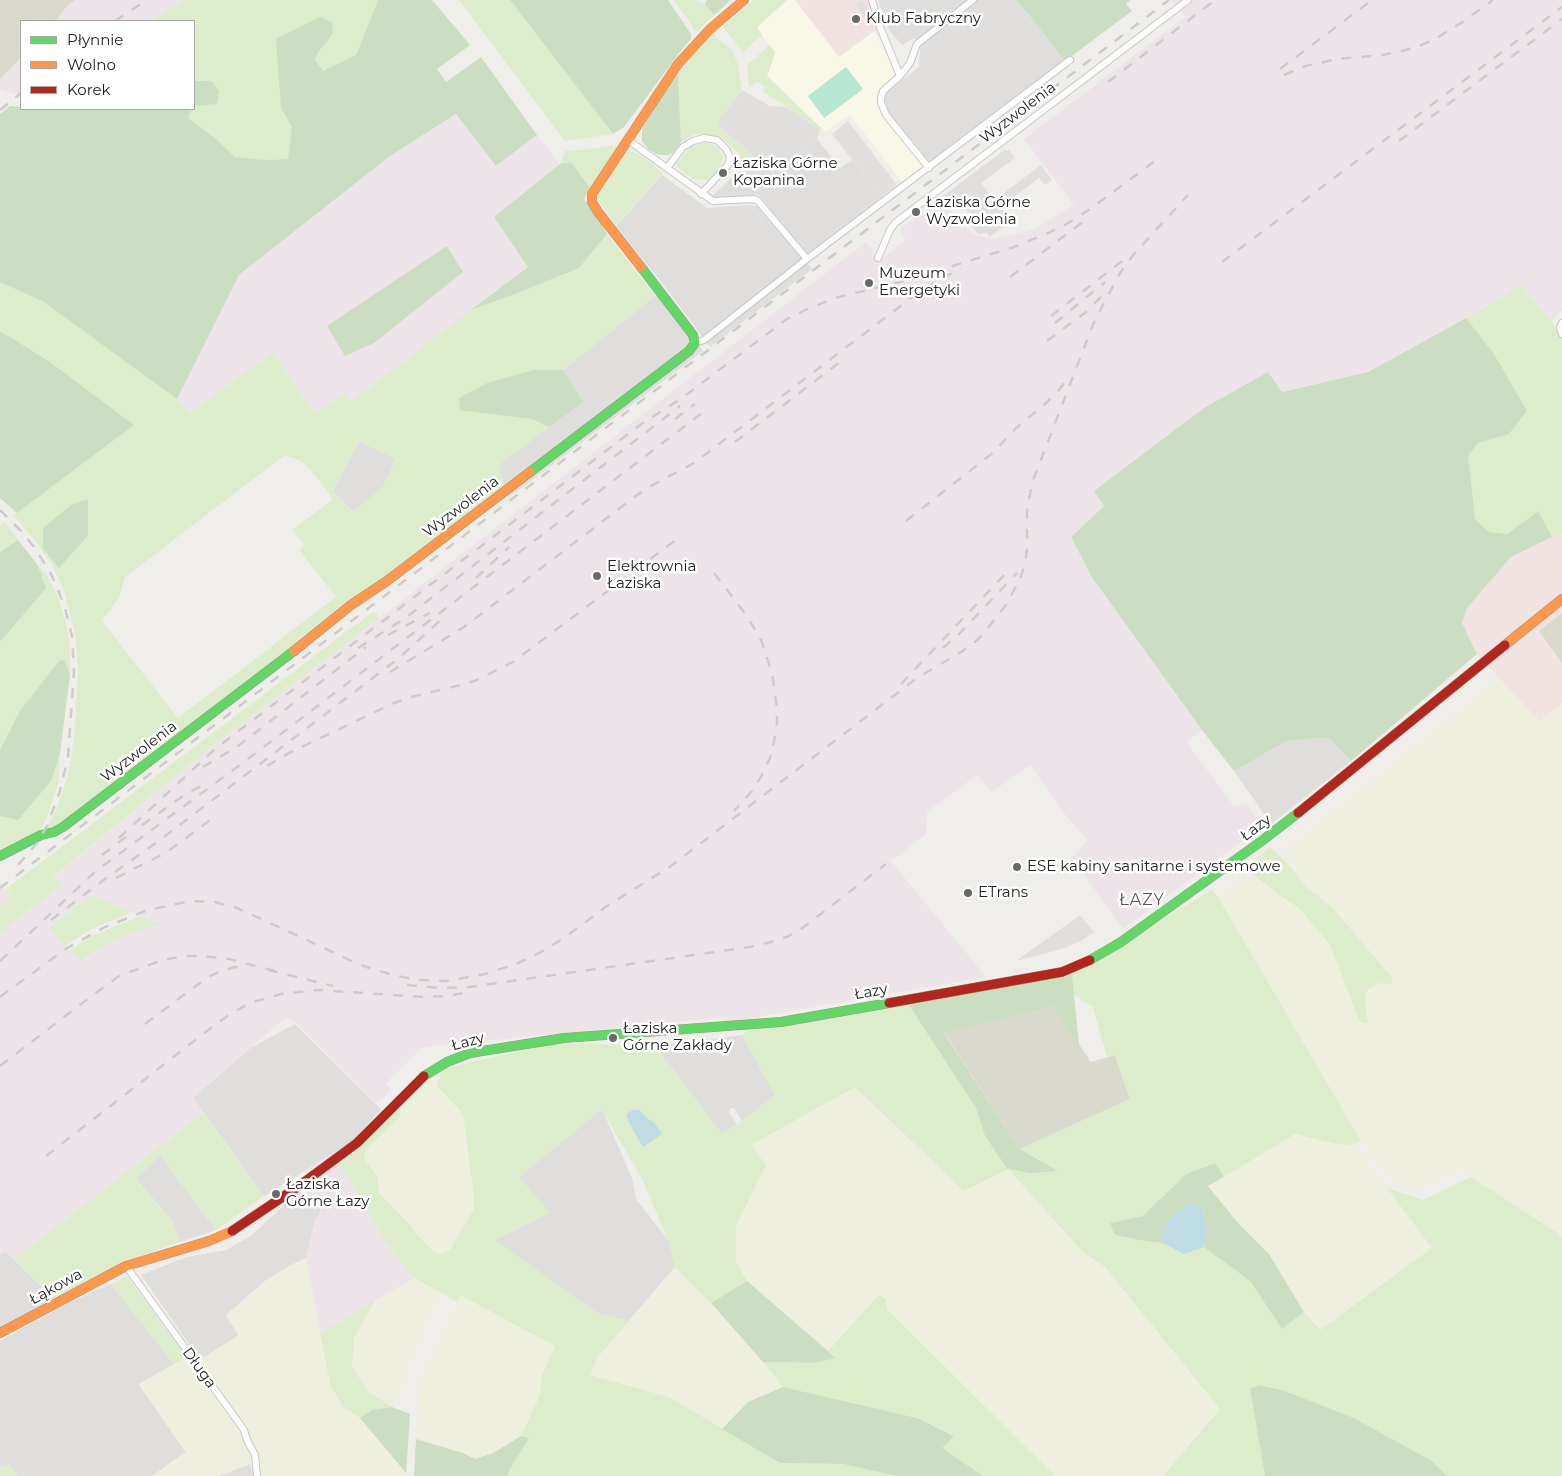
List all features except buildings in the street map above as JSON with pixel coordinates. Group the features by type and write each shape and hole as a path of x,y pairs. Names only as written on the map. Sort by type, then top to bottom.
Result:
{"street":[{"path":"695,343 694,335 598,212 592,202 592,194 678,64 709,30 744,0"},
{"path":"872,0 880,27 900,76"},
{"path":"929,168 886,115 880,99 883,91 900,76 910,63 917,44 972,0"},
{"name":"Wyzwolenia","path":"878,258 895,223 1188,0"},
{"name":"Wyzwolenia","path":"0,856 41,835 64,827 294,651 351,605 386,581 689,352 695,343 704,340 807,259 1070,60"},
{"path":"666,168 683,147 693,141 704,138 717,140 726,149 730,157 728,165 702,194"},
{"path":"628,140 713,201 754,199 758,201 807,259"},
{"path":"1562,323 1560,327 1562,334"},
{"name":"Łazy","path":"126,1266 209,1242 228,1233 296,1188 357,1143 421,1077 447,1062 470,1054 564,1038 781,1022 1062,972 1089,961 1121,942 1263,840 1341,780 1562,599"},
{"name":"Łąkowa","path":"0,1333 126,1266"},
{"name":"Długa","path":"126,1266 244,1430 255,1455 257,1476"}],"shaded area":[{"path":"0,0 75,0 67,6 57,20 20,20 20,59 0,79"},
{"path":"75,0 183,0 153,20 57,20 67,6"},
{"path":"787,0 795,0 839,57 874,31 896,73 876,92 881,113 925,167 902,182 850,115 825,132 767,76 775,53 756,27"},
{"path":"795,0 870,0 878,30 839,57"},
{"path":"861,0 873,16 868,20 855,4"},
{"path":"878,0 1017,0 1065,61 929,164 888,112 884,94 919,67 920,45 914,38 902,45 889,30"},
{"path":"1172,0 1562,0 1562,310 1551,321 1520,283 1508,294 1368,372 1282,392 1268,373 1095,491 1104,506 1071,537 1091,576 1202,730 1186,742 1234,806 1246,804 1261,823 1246,838 1123,929 1072,858 1088,840 1067,817 1030,765 992,792 977,775 927,812 926,834 891,861 986,977 728,1022 726,1017 423,1047 386,1083 392,1090 376,1103 293,1020 285,1018 193,1098 203,1113 14,1259 5,1251 0,1255 0,933 63,884 52,879 203,754 866,242 880,260 906,240 900,229 939,199 973,234 994,239 1033,230 1074,205 1024,139 1185,17","holes":["91,895 161,924 131,933 111,942 81,962 49,928"]},
{"path":"20,59 20,96 0,90 0,79"},
{"path":"742,90 770,106 786,107 820,130 817,139 778,177 719,126 719,121"},
{"path":"456,114 496,166 537,135 560,164 495,217 528,267 350,402 344,394 315,413 272,352 190,413 177,399 239,275 390,156"},
{"path":"848,121 897,185 881,197 832,134"},
{"path":"817,139 840,168 852,160 881,197 806,255 758,194 716,199 712,196 754,157 778,177"},
{"path":"1009,150 1015,158 981,183 996,203 1002,198 1000,196 1041,165 1052,180 1045,185 1039,178 1001,207 1011,220 990,237 987,233 978,234 973,228 972,216 962,204 946,201 942,204 939,199 1003,151"},
{"path":"662,175 707,208 749,205 759,207 812,269 710,347 616,226"},
{"path":"655,296 663,297 703,351 508,498 498,465 582,402 563,370"},
{"path":"359,441 396,459 383,487 353,512 333,491"},
{"path":"1562,534 1562,613 1540,632 1562,663 1562,703 1540,722 1477,654 1462,623 1467,608 1511,557"},
{"path":"1562,613 1562,663 1539,631"},
{"path":"1318,738 1330,739 1351,761 1271,824 1234,771 1287,741"},
{"path":"0,883 12,896 0,906"},
{"path":"1080,915 1094,932 1081,941 1065,948 1016,961"},
{"path":"1054,1007 1091,1062 1115,1055 1130,1099 1020,1149 943,1031"},
{"path":"295,1024 381,1109 353,1141 264,1196 193,1098 247,1050"},
{"path":"742,1035 775,1095 742,1121 734,1108 730,1108 729,1112 737,1125 721,1133 655,1046"},
{"path":"602,1109 632,1178 636,1199 668,1240 675,1267 629,1321 597,1313 494,1240 549,1213 519,1177"},
{"path":"160,1155 216,1230 180,1242 173,1222 136,1179"},
{"path":"339,1163 386,1244 415,1278 320,1333 306,1258 315,1220 319,1215 321,1207 311,1195 298,1192"},
{"path":"298,1192 311,1195 321,1207 314,1254 289,1266 265,1281 226,1315 239,1335 200,1360 141,1275 186,1257 226,1250 251,1236"},
{"path":"5,1251 53,1298 0,1328 0,1255"},
{"path":"111,1284 174,1364 139,1385 186,1452 152,1476 18,1476 10,1464 0,1467 0,1341 68,1303"},
{"path":"250,1464 253,1476 219,1476"}],"green space":[{"path":"183,0 378,0 356,55 323,71 315,59 333,34 331,22 281,108 293,127 288,159 266,160 235,157 215,138 188,118 192,110 195,110 195,106 216,104 211,81 195,81 195,20 153,20"},
{"path":"378,0 432,0 470,45 437,69 446,82 481,57 537,135 496,166 456,114 390,156 239,275 177,399 44,302 0,282 0,114 10,106 20,107 20,110 192,110 188,118 215,138 235,157 266,160 288,159 292,127 281,108 276,39 320,17 332,22 333,34 315,59 323,71 356,55"},
{"path":"459,0 510,0 613,134 565,141"},
{"path":"510,0 668,0 691,34 691,39 624,127 613,134"},
{"path":"674,0 695,0 705,4 714,15 698,31 695,30"},
{"path":"707,0 731,0 714,15 705,4"},
{"path":"754,0 787,0 757,27 762,35 743,52 723,27"},
{"path":"1017,0 1131,0 1126,4 1132,11 1065,61"},
{"path":"712,34 732,50 737,62 742,90 719,126 754,157 739,172 735,169 740,155 718,136 706,134 693,135 681,142 678,75"},
{"path":"770,45 775,53 767,76 822,129 820,130 763,91 765,88 757,81 749,88 747,65"},
{"path":"846,67 863,89 824,118 808,96"},
{"path":"678,75 681,142 675,151 669,155 659,155 649,150 642,141 642,129 663,94"},
{"path":"195,81 211,81 219,91 217,104 195,106"},
{"path":"701,143 709,143 719,148 723,158 715,176 708,180 693,179 677,167 677,163 691,147"},
{"path":"609,146 618,147 642,156 663,173 616,225 571,162 560,164 565,151"},
{"path":"571,162 590,188 584,199 607,234 579,268 471,310 528,267 494,217 560,164"},
{"path":"607,234 655,296 563,370 534,370 512,416 532,419 549,427 499,465 505,487 384,579 337,609 277,660 53,829 46,831 65,785 71,759 75,727 78,668 75,634 63,587 52,565 36,542 13,515 134,425 53,364 0,332 0,282 44,302 150,377 177,399 190,413 272,352 315,413 344,394 350,402 471,310 579,268","holes":["359,441 396,459 383,487 353,512 333,491","285,455 301,461 310,469 333,499 293,530 304,545 299,550 336,597 178,718 102,621 119,598 125,577"]},
{"path":"447,246 463,272 374,343 345,356 327,326"},
{"path":"1520,283 1551,321 1562,338 1562,534 1552,537 1538,511 1507,534 1489,532 1475,519 1470,482 1468,456 1478,443 1509,434 1527,411 1494,354 1466,318 1508,294"},
{"path":"1466,318 1494,354 1527,411 1509,434 1478,443 1468,456 1475,519 1489,532 1507,534 1538,511 1552,537 1511,557 1467,608 1462,623 1477,654 1351,761 1330,739 1318,738 1287,741 1234,771 1202,730 1091,576 1071,537 1104,506 1094,491 1204,408 1268,372 1282,392 1368,372"},
{"path":"0,332 53,364 134,425 17,513 0,498"},
{"path":"534,370 563,370 583,402 549,427 532,419 460,410 459,398 487,383"},
{"path":"88,499 88,535 59,568 43,549 43,528 71,505"},
{"path":"5,522 18,540 0,552 0,526"},
{"path":"18,540 37,564 46,588 0,642 0,552"},
{"path":"37,564 48,577 58,597 67,627 70,648 70,675 65,661 0,750 0,642 45,588"},
{"path":"374,611 379,618 203,754 52,878 64,883 0,933 0,906 12,896 6,889"},
{"path":"60,660 65,661 70,675 60,754 51,781 18,820 0,816 0,750 20,711"},
{"path":"1500,679 1540,722 1562,703 1562,1238 1556,1232 1460,1169 1420,1189 1406,1191 1395,1183 1361,1141 1218,897 1251,873 1299,908 1330,945 1360,1022 1367,989 1379,983 1391,985 1331,906 1306,887 1279,855"},
{"path":"60,754 58,784 46,820 38,833 0,853 0,816 18,819 51,781"},
{"path":"1270,847 1290,866 1306,887 1331,906 1393,979 1391,985 1379,983 1367,990 1365,999 1368,1024 1360,1022 1330,945 1299,908 1245,868"},
{"path":"1212,890 1218,897 1361,1141 1352,1145 1335,1144 1295,1134 1224,1177 1214,1163 1186,1174 1143,1216 1118,1221 1115,1235 1163,1243 1184,1254 1204,1247 1251,1282 1282,1329 1304,1312 1320,1330 1432,1248 1387,1188 1423,1200 1471,1177 1556,1232 1562,1238 1562,1476 1447,1476 1432,1461 1354,1418 1285,1391 1250,1389 1265,1476 1163,1476 1220,1409 1105,1267 1083,1252 1008,1169 964,1191 855,1087 751,1145 766,1165 736,1226 736,1262 747,1281 711,1303 675,1267 668,1240 643,1181 602,1109 519,1177 550,1213 495,1240 597,1313 629,1321 597,1358 590,1375 669,1397 780,1463 843,1464 897,1476 507,1476 528,1439 521,1436 540,1395 542,1375 555,1346 460,1295 457,1302 415,1278 386,1244 339,1163 358,1150 401,1107 400,1117 366,1149 364,1158 377,1176 379,1193 411,1226 418,1236 434,1252 440,1254 450,1250 474,1209 463,1114 437,1086 442,1069 555,1043 655,1046 721,1133 737,1125 775,1095 742,1035 749,1030 909,1004 976,1108 985,1136 1057,1170 1020,1149 1130,1099 1115,1055 1107,1057 1093,1007 1074,995 1072,973"},
{"path":"91,895 132,912 92,929 65,946 49,928"},
{"path":"140,916 162,924 131,933 111,942 80,962 69,950 92,936"},
{"path":"1072,973 1079,1046 1053,1007 943,1032 1020,1149 1058,1171 1029,1173 1007,1168 985,1136 976,1108 909,1005"},
{"path":"430,1078 463,1114 473,1189 474,1209 450,1250 440,1254 434,1252 379,1193 377,1176 364,1158 366,1149 400,1117 401,1107"},
{"path":"855,1087 964,1191 1007,1168 1082,1251 1105,1267 1220,1409 1163,1476 1055,1476 887,1309 886,1299 879,1295 828,1351 747,1281 736,1262 736,1226 766,1165 750,1145"},
{"path":"203,1113 264,1196 216,1230 160,1155 136,1180 173,1222 180,1242 124,1262 53,1298 14,1259"},
{"path":"1295,1134 1335,1144 1352,1145 1361,1153 1433,1248 1320,1330 1304,1312 1269,1254 1238,1223 1208,1185"},
{"path":"1215,1163 1224,1177 1208,1186 1238,1223 1269,1254 1304,1312 1282,1329 1251,1282 1204,1247 1207,1230 1202,1209 1162,1238 1163,1243 1115,1235 1110,1223 1143,1216 1186,1174"},
{"path":"306,1258 330,1384 343,1407 360,1418 406,1473 405,1476 261,1476 258,1459 218,1476 152,1476 186,1452 139,1384 186,1357 200,1360 239,1335 226,1316 265,1281"},
{"path":"675,1267 711,1303 783,1387 748,1402 722,1429 669,1397 590,1375 597,1358"},
{"path":"127,1276 186,1357 174,1364 111,1284"},
{"path":"415,1278 439,1291 392,1407 369,1392 352,1367 354,1338 375,1301"},
{"path":"747,1281 835,1358 815,1363 763,1362 711,1303"},
{"path":"460,1295 555,1346 542,1375 540,1395 521,1436 493,1453 475,1459 463,1453 416,1439 420,1382"},
{"path":"879,1295 886,1299 887,1309 1055,1476 983,1476 941,1448 954,1435 917,1418 783,1387 763,1362 815,1363 835,1358 828,1351"},
{"path":"375,1301 354,1338 352,1367 369,1392 392,1407 372,1410 360,1418 343,1407 330,1384 320,1333"},
{"path":"1259,1385 1285,1391 1354,1418 1432,1461 1447,1476 1265,1476 1250,1389"},
{"path":"783,1387 917,1418 954,1436 942,1448 983,1476 897,1476 843,1464 780,1463 722,1429 748,1402"},
{"path":"392,1407 410,1414 406,1473 360,1418 372,1410"},
{"path":"521,1436 529,1438 507,1476 414,1476 416,1439 463,1453 475,1459 493,1453"},
{"path":"10,1464 18,1476 0,1476 0,1467"}],"water":[{"path":"633,1110 639,1110 649,1120 653,1121 662,1134 643,1147 626,1114"},
{"path":"1188,1204 1194,1204 1202,1209 1207,1230 1204,1247 1184,1254 1163,1243 1162,1238 1169,1220"}],"railway":[{"path":"117,20 147,0"},
{"path":"0,888 1169,0"},
{"path":"1108,82 1215,0"},
{"path":"1280,69 1372,0"},
{"path":"1284,75 1306,66 1337,59 1383,55 1419,46 1435,39 1461,23 1493,0"},
{"path":"1222,262 1562,7"},
{"path":"1399,141 1562,19"},
{"path":"0,110 20,94"},
{"path":"119,838 215,749 640,425 682,398 787,319 835,298 904,281 1014,247 1046,234 1065,225 1090,209 1155,161"},
{"path":"0,997 67,948 105,927 148,910 190,901 215,902 237,908 360,965 396,976 419,980 447,981 485,974 516,964 541,952 564,938 607,906 671,866 917,678 974,643 1006,605 1020,579 1025,564 1027,511 1032,483 1094,322 1120,273 1134,254 1188,195"},
{"path":"1010,277 1088,218"},
{"path":"1051,316 1126,258"},
{"path":"390,672 464,627 637,495 694,463 915,295 942,278 961,269"},
{"path":"1055,323 1105,282"},
{"path":"1047,341 1086,312 1103,295"},
{"path":"735,442 840,362"},
{"path":"906,521 994,452 1014,430 1046,403 1068,378"},
{"path":"675,419 695,404"},
{"path":"358,648 404,619 680,406"},
{"path":"0,961 96,871 248,759 702,413"},
{"path":"0,510 34,547 56,585 65,608 72,636 74,672 68,757 60,791 47,826 37,843 12,872"},
{"path":"267,766 289,753 394,703 477,680 513,662 681,536"},
{"path":"476,578 509,547"},
{"path":"901,684 1008,571"},
{"path":"714,573 747,616 761,640 772,673 777,708 777,724 770,758 752,791 734,811"},
{"path":"943,648 959,634 1017,573"},
{"path":"388,635 430,613"},
{"path":"51,920 160,840 399,658 445,616"},
{"path":"203,767 238,746 366,647"},
{"path":"142,825 186,794 205,784"},
{"path":"116,878 167,852 213,818"},
{"path":"102,855 126,837"},
{"path":"407,985 441,988 469,987 750,947 771,942 789,936 801,929 886,864"},
{"path":"0,1066 119,976 160,961 182,956 203,956 229,959 275,971"},
{"path":"145,1024 208,977 235,967 245,968"},
{"path":"268,970 333,986"},
{"path":"46,1156 216,1024 250,1003 281,994 318,990 423,997 448,996 469,992"}],"traffic: fast":[{"path":"530,472 689,351 695,343 693,335 641,267"},
{"path":"0,856 41,835 54,832 63,827 294,651"},
{"path":"1090,960 1121,942 1298,813"},
{"path":"424,1076 447,1062 470,1053 564,1038 781,1022 889,1003"}],"traffic: slow":[{"path":"641,267 598,212 592,202 592,194 678,64 709,30 744,0"},
{"path":"294,651 351,605 387,581 530,472"},
{"path":"1505,645 1562,599"},
{"path":"0,1333 126,1266 209,1241 232,1231"}],"traffic: jam":[{"path":"1298,813 1505,645"},
{"path":"889,1003 1062,972 1090,960"},
{"path":"232,1231 296,1188 357,1143 424,1076"}],"place":[{"name":"Klub Fabryczny","path":"856,19"},
{"name":"Łaziska Górne Kopanina","path":"723,173"},
{"name":"Łaziska Górne Wyzwolenia","path":"916,212"},
{"name":"Muzeum Energetyki","path":"869,283"},
{"name":"Elektrownia Łaziska","path":"597,576"},
{"name":"ESE kabiny sanitarne i systemowe","path":"1017,867"},
{"name":"ETrans","path":"968,893"},
{"name":"Łaziska Górne Zakłady","path":"613,1038"},
{"name":"Łaziska Górne Łazy","path":"276,1194"}],"district":[{"name":"ŁAZY","path":"1142,900"}]}
